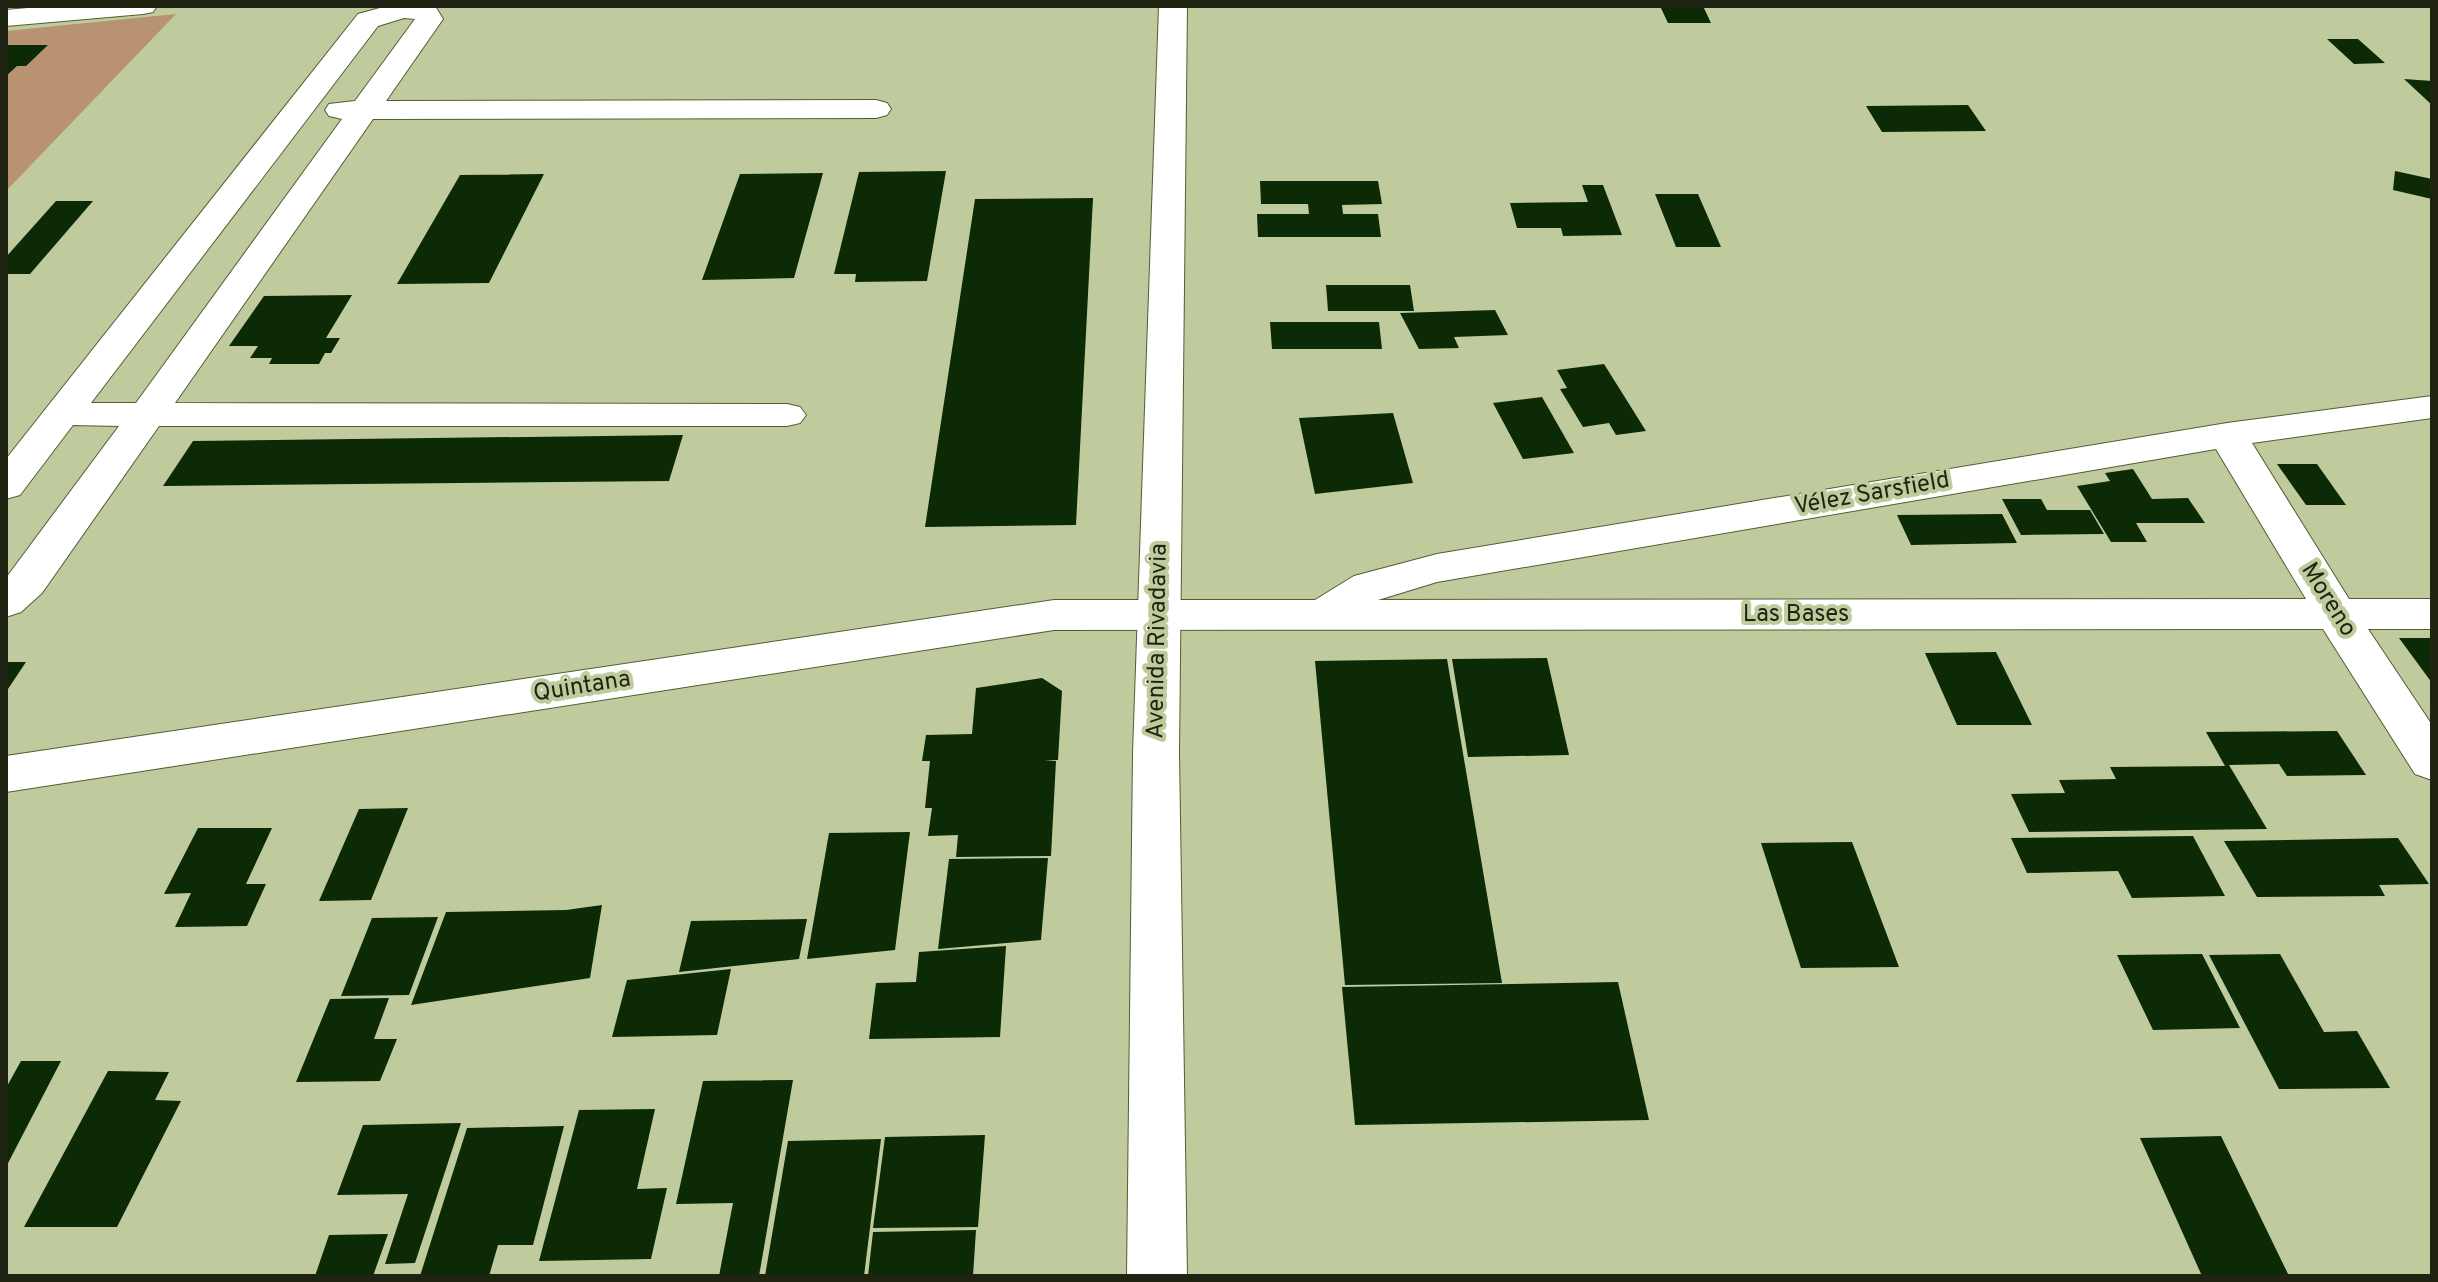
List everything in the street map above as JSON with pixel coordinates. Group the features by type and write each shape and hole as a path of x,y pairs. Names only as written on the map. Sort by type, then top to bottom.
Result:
{"street":[{"path":"6,18 143,6"},
{"name":"Avenida Rivadavia","path":"1157,1276 1156,753 1173,6"},
{"path":"6,486 368,20 403,10 425,11 429,19 27,583 6,602"},
{"path":"298,111 876,109"},
{"name":"Vélez Sarsfield","path":"1322,616 1369,586 1437,568 2227,435 2432,407"},
{"path":"62,414 787,415"},
{"name":"Moreno","path":"2227,435 2336,614 2432,762"},
{"name":"Las Bases","path":"1159,617 2432,614"},
{"name":"Quintana","path":"6,774 1054,615 1159,617"}],"shaded area":[{"path":"176,14 6,191 6,31"}],"building":[{"path":"1660,6 1703,6 1711,23 1668,23"},
{"path":"2327,39 2358,39 2385,63 2354,64"},
{"path":"6,45 48,45 26,66 17,66 6,76"},
{"path":"2404,79 2432,81 2432,105"},
{"path":"1968,105 1986,131 1882,132 1866,106"},
{"path":"946,171 927,281 855,282 856,274 834,274 859,172"},
{"path":"2395,171 2432,179 2432,199 2393,190"},
{"path":"823,173 794,278 702,280 740,174"},
{"path":"544,174 489,283 397,284 460,175"},
{"path":"1260,181 1378,181 1382,204 1342,205 1343,214 1378,214 1381,237 1258,237 1257,214 1309,214 1308,204 1261,204"},
{"path":"1582,185 1603,185 1622,235 1563,236 1561,228 1517,228 1510,203 1588,202"},
{"path":"1655,194 1698,194 1721,247 1676,247"},
{"path":"1093,198 1076,525 925,527 975,199"},
{"path":"56,201 93,201 30,274 6,274 6,257"},
{"path":"1326,285 1410,285 1414,311 1328,311"},
{"path":"352,295 326,338 340,338 331,353 325,353 319,364 269,364 272,358 250,358 258,346 229,346 264,296"},
{"path":"1495,310 1508,335 1454,337 1459,348 1419,349 1400,313"},
{"path":"1270,322 1379,322 1382,349 1272,349"},
{"path":"1604,364 1646,431 1616,435 1609,423 1583,427 1560,389 1567,388 1557,370"},
{"path":"1542,397 1574,453 1523,459 1493,403"},
{"path":"1393,413 1413,483 1315,494 1299,418"},
{"path":"683,435 669,481 163,486 193,441"},
{"path":"2277,464 2317,464 2346,505 2306,505"},
{"path":"2133,469 2152,499 2188,498 2205,523 2136,523 2147,542 2111,542 2077,486 2110,481 2105,473"},
{"path":"2002,499 2041,499 2047,510 2090,510 2104,534 2021,535"},
{"path":"2002,514 2017,543 1911,545 1897,515"},
{"path":"2399,638 2432,638 2432,683"},
{"path":"1996,652 2032,725 1957,725 1925,653"},
{"path":"1547,658 1569,755 1468,757 1452,659"},
{"path":"1447,659 1502,983 1345,985 1315,661"},
{"path":"6,662 26,662 6,692"},
{"path":"1042,678 1062,691 1058,760 1044,760 1056,761 1051,856 956,857 958,835 928,836 932,808 925,808 930,761 922,761 926,735 972,734 976,688"},
{"path":"2337,731 2366,775 2287,776 2279,764 2229,765 2267,829 2029,832 2011,794 2065,793 2059,780 2116,779 2110,767 2225,766 2206,732"},
{"path":"408,808 371,900 319,901 359,809"},
{"path":"198,828 272,828 246,884 266,884 247,926 175,927 191,893 164,894"},
{"path":"910,832 895,950 807,959 829,833"},
{"path":"2193,836 2225,896 2132,898 2118,871 2027,873 2011,838"},
{"path":"2398,838 2429,884 2379,885 2385,896 2257,897 2224,841"},
{"path":"1852,842 1899,967 1801,968 1761,843"},
{"path":"1048,858 1041,940 938,949 949,859"},
{"path":"602,905 590,978 411,1005 446,912 566,910"},
{"path":"438,917 409,995 341,996 372,918"},
{"path":"807,919 799,959 679,972 691,921"},
{"path":"1006,946 1000,1037 869,1039 876,983 916,982 919,952"},
{"path":"2202,954 2240,1028 2153,1030 2117,955"},
{"path":"2280,954 2324,1032 2357,1031 2390,1088 2279,1089 2209,955"},
{"path":"731,969 717,1035 612,1037 627,980"},
{"path":"1618,982 1649,1120 1355,1125 1342,987"},
{"path":"389,998 374,1039 397,1039 380,1081 296,1082 330,999"},
{"path":"21,1061 61,1061 6,1167 6,1088"},
{"path":"108,1071 169,1072 155,1100 181,1101 117,1227 24,1227"},
{"path":"793,1080 759,1276 719,1276 733,1203 676,1204 703,1081"},
{"path":"655,1109 637,1189 667,1188 651,1259 539,1261 579,1110"},
{"path":"461,1123 415,1263 385,1264 408,1194 337,1195 363,1125"},
{"path":"564,1126 533,1245 498,1245 489,1276 420,1276 467,1128"},
{"path":"985,1135 978,1227 873,1228 885,1137"},
{"path":"2221,1136 2289,1276 2202,1276 2140,1138"},
{"path":"881,1139 864,1276 765,1276 788,1141"},
{"path":"976,1230 973,1276 868,1276 873,1232"},
{"path":"388,1234 373,1276 315,1276 329,1235"}]}
